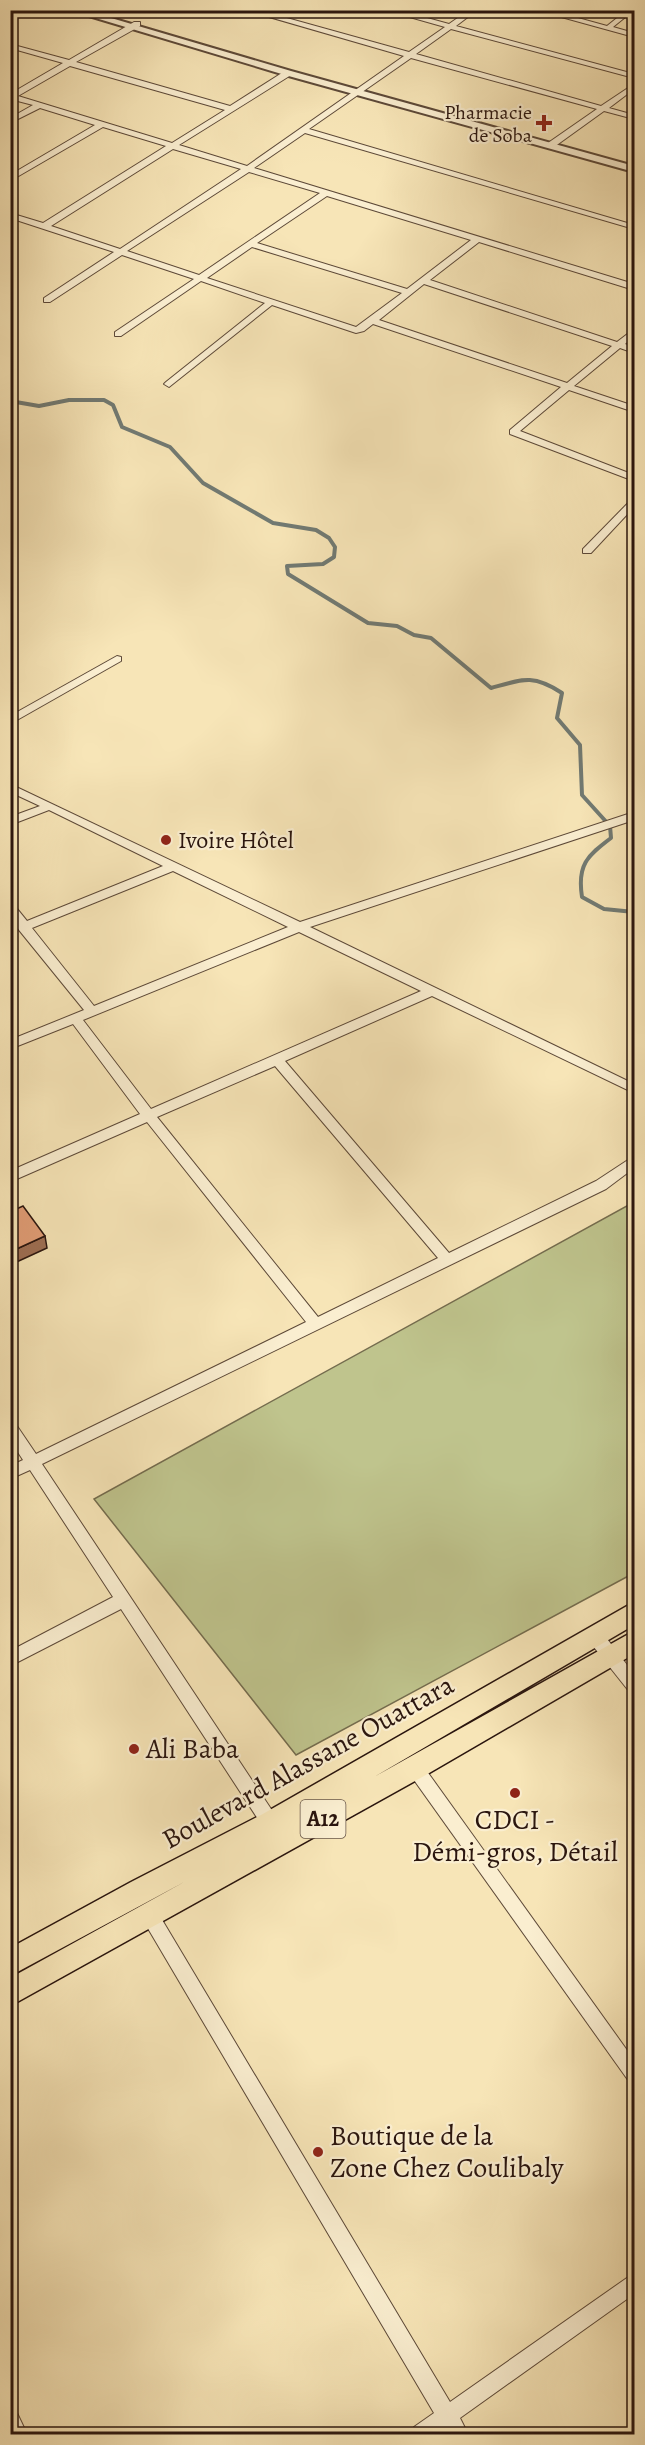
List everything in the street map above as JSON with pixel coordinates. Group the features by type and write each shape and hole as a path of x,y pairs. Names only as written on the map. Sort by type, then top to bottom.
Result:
{"main road":[{"name":"Boulevard Alassane Ouattara","path":"10,1963 140,1891 277,1833 415,1767 603,1646 634,1613"},
{"name":"Boulevard Alassane Ouattara","path":"10,1993 149,1914 277,1833 603,1646 634,1642"}],"street":[{"path":"73,10 555,143 634,162"},
{"path":"92,10 133,26 288,73 360,90"},
{"path":"248,10 634,117"},
{"path":"388,10 634,76"},
{"path":"47,300 249,168 474,10"},
{"path":"539,10 634,35"},
{"path":"608,28 632,10"},
{"path":"11,96 133,26"},
{"path":"10,46 231,109"},
{"path":"45,226 288,73"},
{"path":"555,143 634,86"},
{"path":"11,96 634,286"},
{"path":"10,121 39,105"},
{"path":"10,179 102,124"},
{"path":"304,130 634,227"},
{"path":"555,143 634,169"},
{"path":"118,334 326,193"},
{"path":"10,215 349,330 361,329 479,238"},
{"path":"250,244 408,292"},
{"path":"423,281 634,350"},
{"path":"169,384 271,302"},
{"path":"371,320 634,409"},
{"path":"634,332 513,432 634,478"},
{"path":"587,551 634,502"},
{"path":"10,721 117,659"},
{"path":"10,787 632,1090"},
{"path":"10,821 50,806"},
{"path":"10,1045 299,927 634,816"},
{"path":"23,927 174,866"},
{"path":"10,909 92,1012"},
{"path":"10,1177 278,1061 432,991"},
{"path":"75,1018 315,1323"},
{"path":"278,1061 447,1260"},
{"path":"10,1473 601,1185 634,1161"},
{"path":"10,1427 277,1833"},
{"path":"10,1659 123,1600"},
{"path":"603,1646 634,1685"},
{"path":"415,1767 634,2074"},
{"path":"149,1914 458,2434"},
{"path":"421,2434 634,2283"},
{"path":"10,2420 17,2434"}],"green space":[{"path":"634,1202 634,1573 296,1755 94,1499"}],"building":[{"path":"23,1206 45,1236 10,1252 10,1220 16,1217 12,1211"}],"waterway":[{"path":"10,401 39,406 69,400 104,400 113,405 122,427 170,447 203,483 273,523 316,530 329,538 335,547 334,557 323,564 287,566 288,574 368,623 397,626 414,635 431,638 491,688 528,680 543,683 562,693 557,718 580,745 582,795 610,826 611,838 590,856 583,869 582,897 604,909 634,912"}],"place":[{"name":"Pharmacie de Soba","path":"544,123"},
{"name":"Ivoire Hôtel","path":"166,840"},
{"name":"Ali Baba","path":"134,1749"},
{"name":"CDCI - Démi-gros, Détail","path":"515,1793"},
{"name":"Boutique de la Zone Chez Coulibaly","path":"318,2152"}]}
